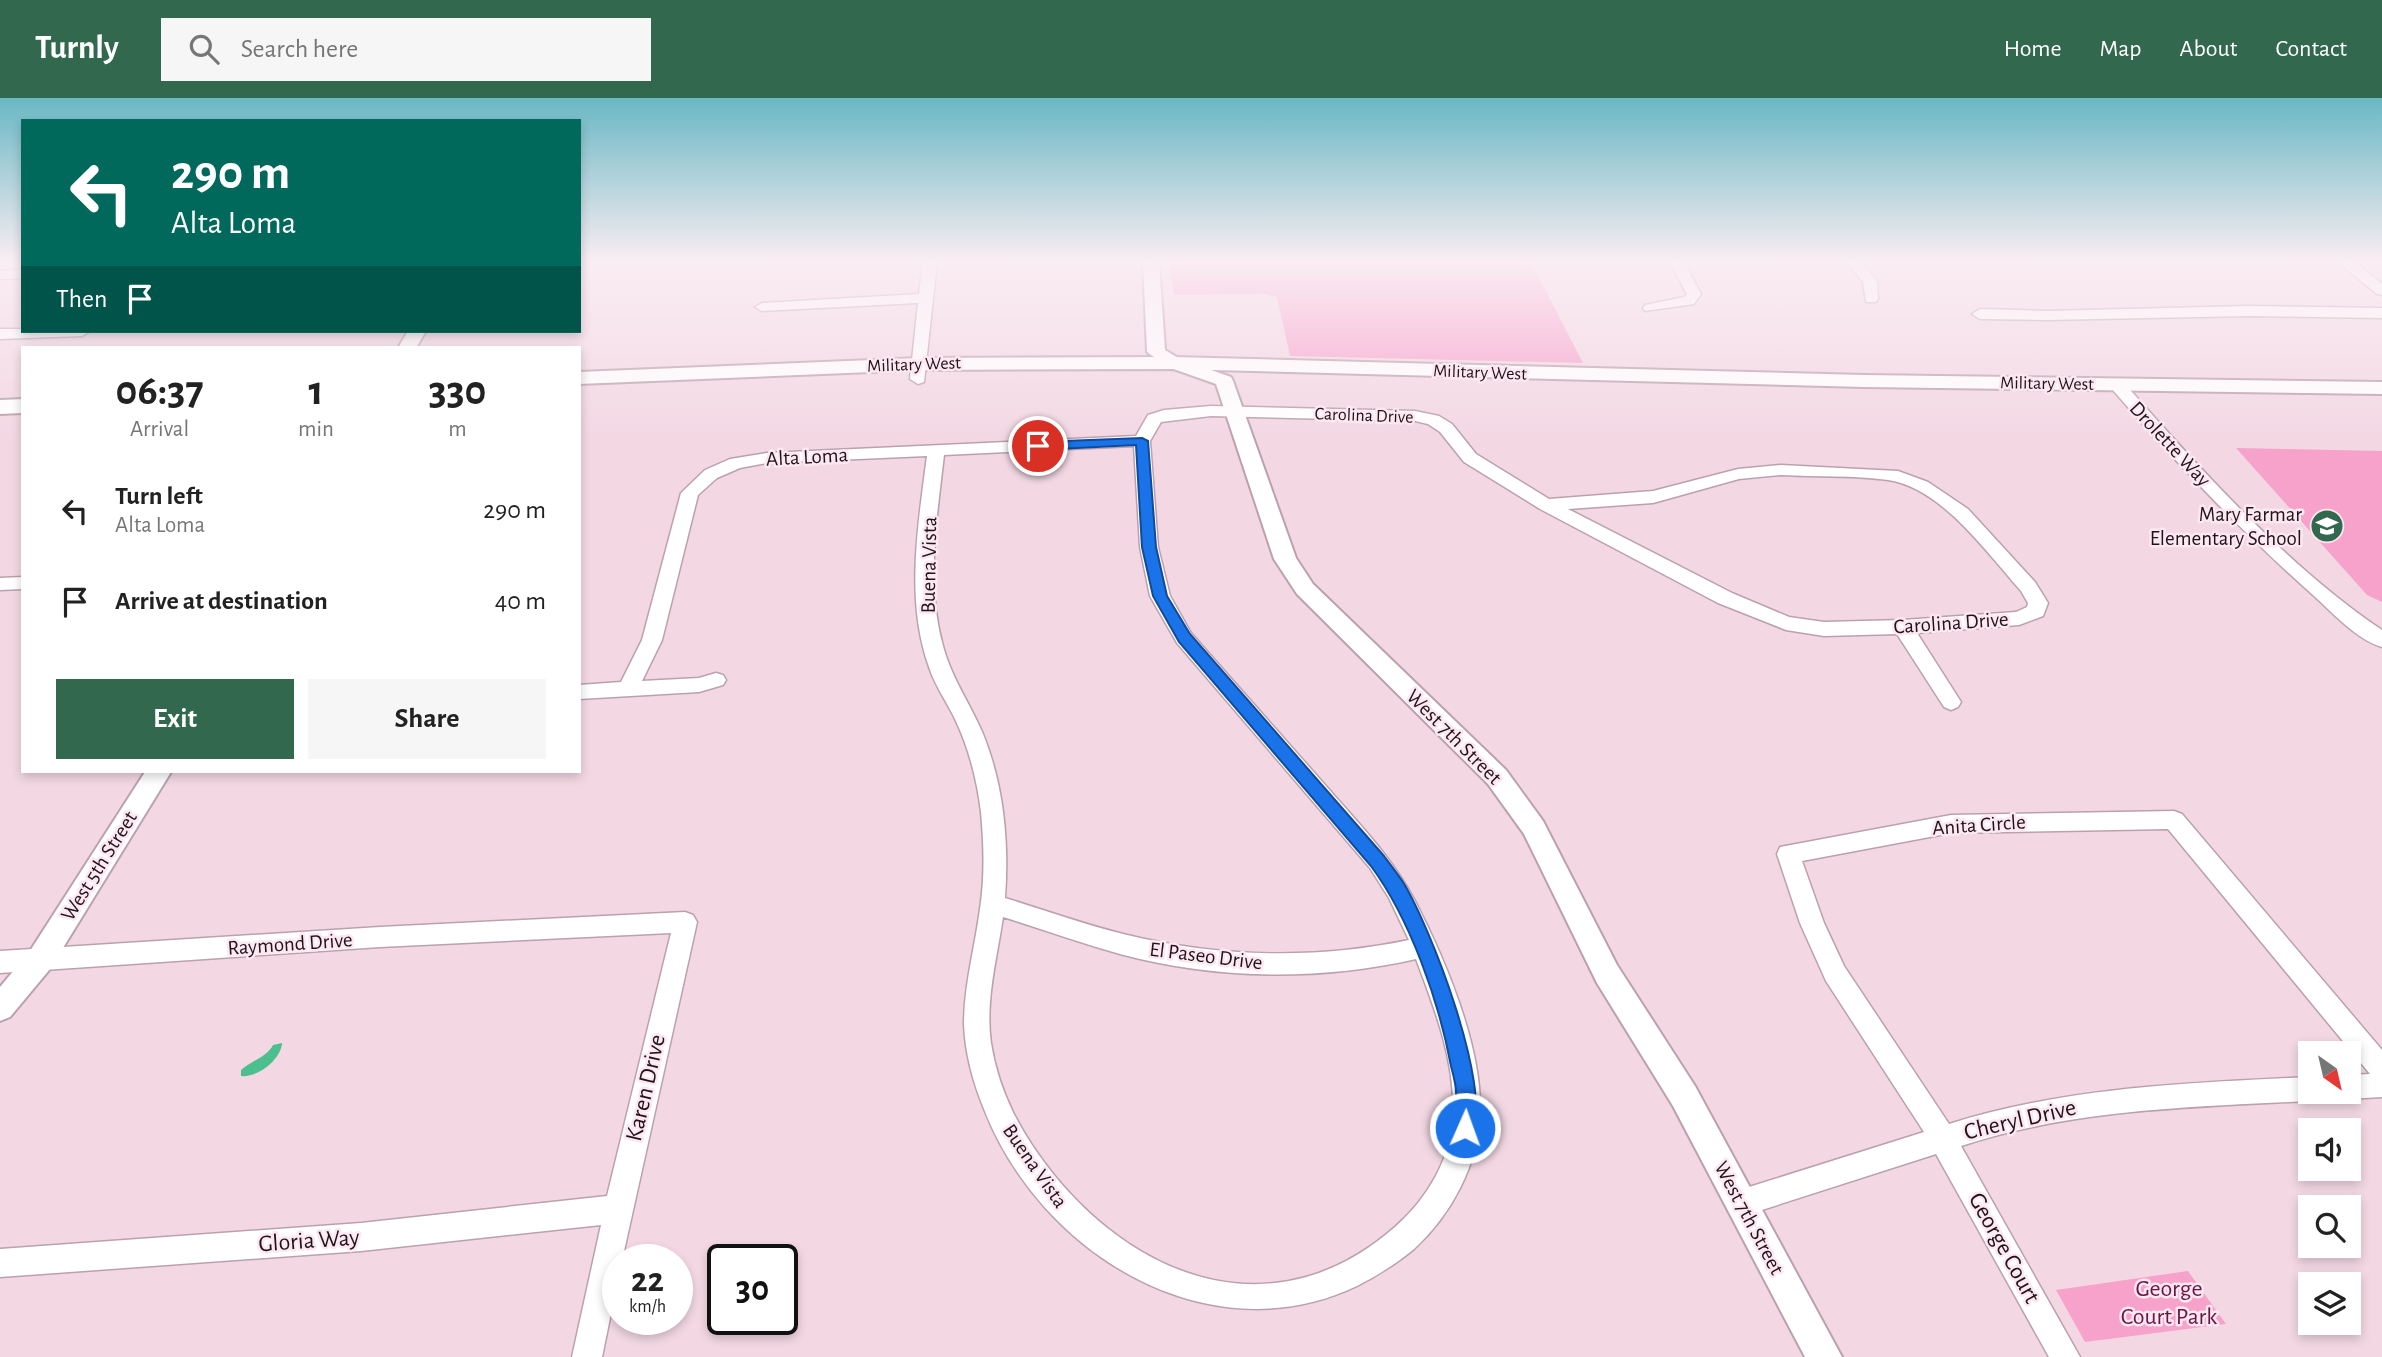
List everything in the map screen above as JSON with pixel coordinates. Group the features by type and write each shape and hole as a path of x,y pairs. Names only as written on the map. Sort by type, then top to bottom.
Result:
{"main road":[{"name":"Military West","path":"581,378 919,372 1174,363 2123,392 2382,404"},
{"name":"Military West","path":"581,394 919,372 1224,381 2123,392 2382,388"},
{"path":"0,407 21,406"}],"street":[{"path":"919,372 922,321"},
{"path":"1154,321 1156,352 1174,363 1224,381"},
{"path":"0,334 27,333"},
{"name":"West 7th Street","path":"1224,381 1284,559 1305,589 1497,776 1534,828 1606,974 1684,1096 1824,1357"},
{"name":"Drolette Way","path":"2123,392 2192,470 2274,550 2345,614 2382,640"},
{"path":"1142,441 1150,423 1164,415 1236,412"},
{"name":"Carolina Drive","path":"1236,412 1415,416 1433,420 1446,428 1470,458 1546,505 1725,598 1786,623 1824,629 1903,627 2019,618 2036,611 2038,603 2028,587 1962,513 1922,486 1892,475 1781,470 1738,474 1653,497 1546,505"},
{"name":"Alta Loma","path":"627,691 652,640 690,493 711,474 736,463 767,458 1142,441"},
{"name":"Buena Vista","path":"936,451 924,587 925,615 940,670 968,724 987,782 995,848 993,904 977,1024 984,1066 997,1109 1018,1148 1063,1209 1124,1262 1167,1283 1217,1296 1266,1299 1317,1290 1359,1271 1401,1243 1432,1209 1455,1171 1465,1128 1466,1091 1457,1044 1424,947 1397,887 1378,861 1174,623 1155,581 1149,547 1142,441"},
{"path":"0,584 21,583"},
{"path":"1903,627 1951,702"},
{"path":"581,692 699,685 716,680"},
{"name":"West 5th Street","path":"0,1008 40,960 157,773"},
{"name":"Anita Circle","path":"1944,1138 1835,973 1812,923 1788,854 1951,824 2018,820 2174,820 2382,1069"},
{"name":"El Paseo Drive","path":"993,904 1121,944 1176,956 1230,962 1288,964 1345,961 1397,954 1424,947"},
{"name":"Karen Drive","path":"580,927 685,922 618,1209 587,1357"},
{"name":"Raymond Drive","path":"0,962 580,927"},
{"path":"2361,1086 2382,1085"},
{"name":"Cheryl Drive","path":"1740,1203 1995,1122 2071,1106 2298,1090"},
{"name":"George Court","path":"1944,1138 2065,1357"},
{"name":"Gloria Way","path":"0,1263 361,1237 618,1209"}],"green space":[{"path":"1282,321 1561,321 1583,363 1290,356"},
{"path":"2236,448 2382,451 2382,602 2367,595"},
{"name":"George Court Park","path":"2188,1271 2226,1324 2085,1342 2056,1290"}],"shaded area":[{"path":"282,1043 277,1056 267,1067 254,1074 241,1076 241,1070 267,1053 273,1045"}],"place":[{"name":"Mary Farmar Elementary School","path":"2327,526"}],"route":[{"path":"1038,446 1142,441 1149,547 1160,596 1184,638 1378,861 1397,887 1424,947 1457,1044 1466,1091 1465,1128"}]}
